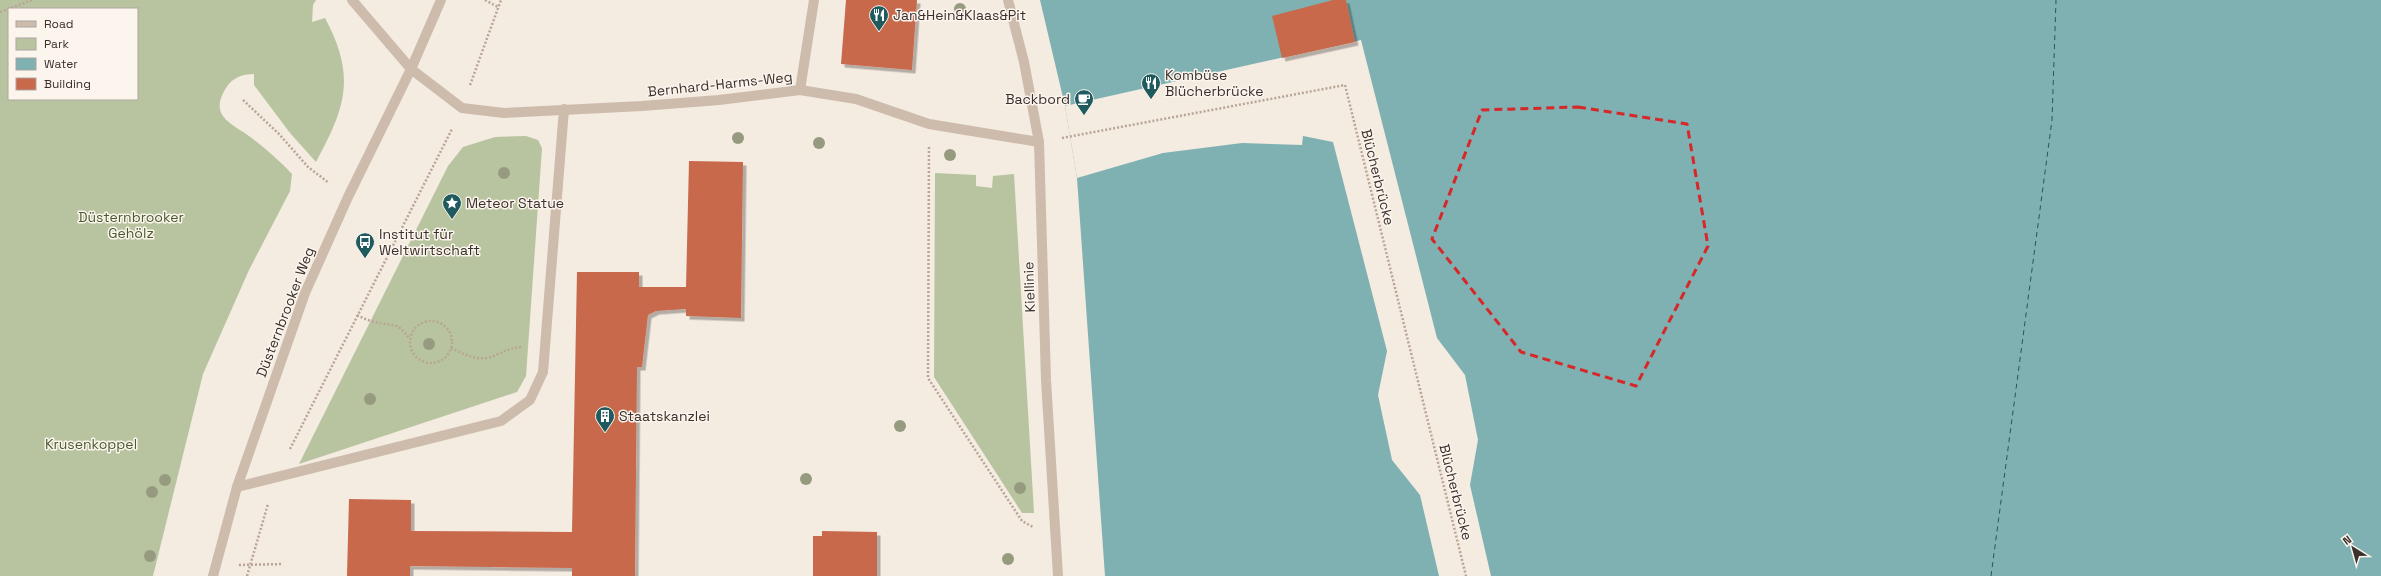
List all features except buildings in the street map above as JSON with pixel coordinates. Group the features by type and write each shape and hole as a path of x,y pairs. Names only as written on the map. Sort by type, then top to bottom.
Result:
{"street":[{"path":"352,0 411,69 462,108"},
{"name":"Düsternbrooker Weg","path":"214,571 237,487 305,293 348,197 411,69 441,0"},
{"path":"800,90 814,0"},
{"name":"Kiellinie","path":"1008,0 1024,62 1039,142 1046,380 1058,576"},
{"name":"Bernhard-Harms-Weg","path":"462,108 504,113 564,108 650,106 719,100 800,90 856,99 929,124 1039,142"},
{"path":"237,487 501,421 530,400 543,372 564,108"}],"path":[{"path":"11,8 32,0"},
{"path":"485,0 498,7"},
{"path":"247,576 249,565 276,478 462,108 500,0"},
{"name":"Blücherbrücke","path":"1039,142 1344,85 1466,576"},
{"path":"243,100 279,134 308,167 348,197"},
{"path":"929,124 928,378 1022,521 1056,538"},
{"path":"357,315 376,322 392,323 401,328 410,339"},
{"path":"430,320 443,324 450,334 450,348 442,360 428,362 415,356 411,350 410,339 413,330 418,325 430,320"},
{"path":"450,348 472,358 483,359 509,349 544,346"},
{"path":"214,571 249,565 283,564"}],"highlighted area":[{"path":"1578,107 1687,124 1708,246 1636,386 1521,352 1432,239 1482,110"}],"green space":[{"name":"Düsternbrooker Gehölz","path":"0,0 316,0 313,5 312,22 325,18 335,39 341,57 344,75 340,108 316,162 290,133 254,85 254,74 241,76 234,79 228,85 221,98 221,113 226,119 263,147 292,174 290,191 249,270 203,374 153,576 0,576"},
{"path":"526,136 538,140 542,148 526,376 517,392 299,464 448,166 463,147 495,137"},
{"path":"935,173 976,175 976,186 992,188 993,176 1014,174 1034,513 1022,513 934,377"}],"water":[{"path":"1040,0 2381,0 2381,576 1105,576 1077,178 1065,106"}],"pier":[{"path":"1361,40 1437,338 1465,375 1478,440 1470,485 1491,576 1439,576 1420,495 1392,460 1378,395 1387,351 1333,142 1303,136 1302,145 1242,143 1163,153 1077,178 1065,106"}],"ferry route":[{"path":"1991,576 2052,120 2056,0"}],"place":[{"name":"Jan&Hein&Klaas&Pit","path":"879,32"},
{"name":"Kombüse Blücherbrücke","path":"1151,100"},
{"name":"Backbord","path":"1084,116"},
{"name":"Meteor Statue","path":"452,220"},
{"name":"Institut für Weltwirtschaft","path":"365,259"},
{"name":"Staatskanzlei","path":"605,433"}],"park label":[{"name":"Krusenkoppel","path":"91,444"}]}
